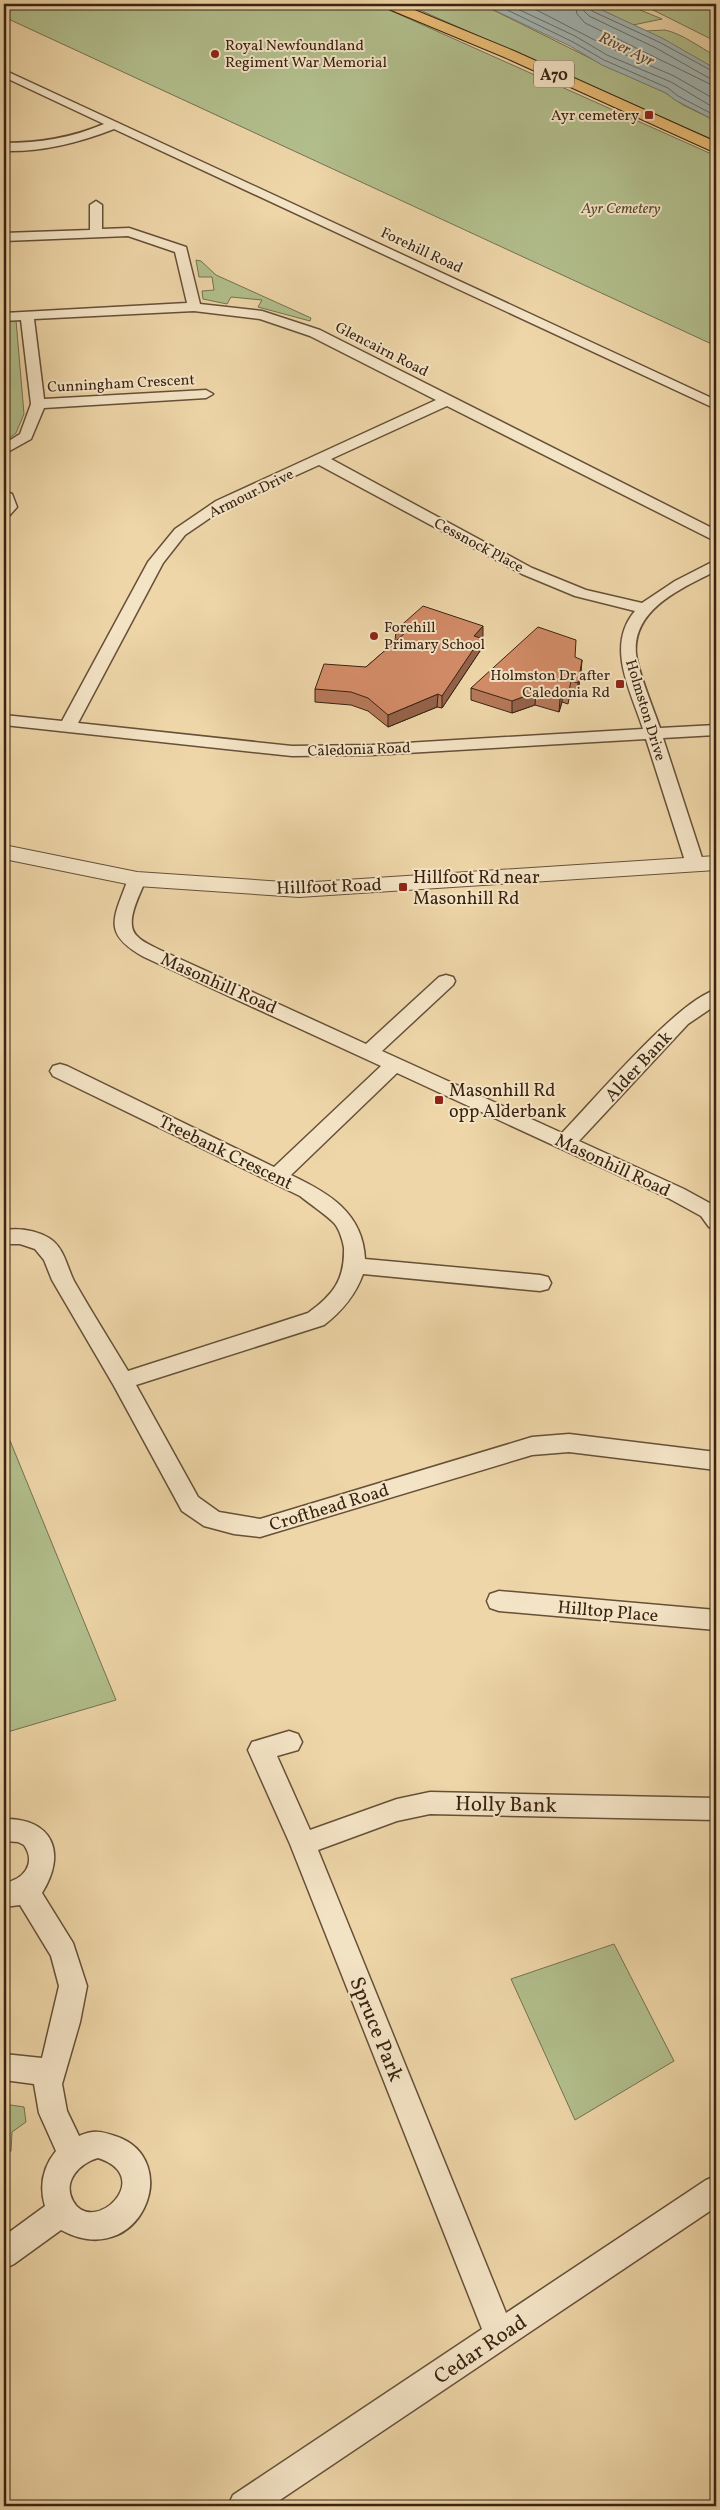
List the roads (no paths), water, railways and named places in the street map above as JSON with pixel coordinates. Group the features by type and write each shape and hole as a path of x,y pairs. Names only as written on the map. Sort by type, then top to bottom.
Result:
{"main road":[{"name":"A70","path":"390,4 509,54 716,148"}],"street":[{"name":"Forehill Road","path":"4,73 716,405"},
{"path":"4,147 33,148 70,142 115,124"},
{"path":"96,205 96,233"},
{"path":"4,237 129,232 181,250 194,307"},
{"name":"Glencairn Road","path":"4,317 194,307 262,315 290,323 315,333 716,536"},
{"name":"Cunningham Crescent","path":"4,450 26,436 38,404 27,316"},
{"name":"Cunningham Crescent","path":"38,404 206,394"},
{"name":"Armour Drive","path":"67,728 156,562 180,532 221,504 321,460 448,400"},
{"name":"Cessnock Place","path":"321,460 527,572 581,593 646,609"},
{"path":"4,495 7,497 10,507 4,513"},
{"name":"Holmston Drive","path":"706,864 653,734 628,655 631,630 646,609 666,591 716,565"},
{"name":"Caledonia Road","path":"4,720 292,751 372,750 716,730"},
{"name":"Hillfoot Road","path":"4,852 137,879 299,890 706,864"},
{"name":"Masonhill Road","path":"137,879 124,914 123,929 128,939 151,953 677,1194 708,1211 716,1222"},
{"path":"369,1052 446,980"},
{"name":"Alder Bank","path":"565,1143 681,1020 716,996"},
{"path":"276,1177 394,1064"},
{"name":"Treebank Crescent","path":"60,1071 307,1191 344,1220 354,1243 355,1266 348,1286 332,1307 316,1319 123,1381"},
{"name":"Crofthead Road","path":"4,1237 21,1236 42,1244 53,1256 63,1280 123,1381 190,1504 212,1519 234,1525 260,1528 532,1446 569,1443 716,1461"},
{"path":"355,1266 540,1283"},
{"name":"Hilltop Place","path":"499,1601 716,1620"},
{"name":"Spruce Park","path":"289,1742 262,1750 303,1844 500,2336"},
{"name":"Holly Bank","path":"303,1844 398,1810 430,1803 716,1809"},
{"path":"4,1830 23,1831 34,1837 41,1846 44,1857 42,1869 35,1880 15,1892 63,1952 73,1986 66,2022 48,2084 53,2113 72,2154"},
{"path":"4,2067 51,2072"},
{"path":"98,2144 112,2146 124,2153 132,2163 137,2175 138,2188 133,2202 124,2214 112,2222 98,2226 84,2225 72,2220 62,2211 55,2197 55,2181 61,2166 72,2154 85,2146 98,2144"},
{"name":"Cedar Road","path":"244,2506 716,2190"},
{"path":"4,2254 62,2211"}],"water":[{"name":"River Ayr","path":"481,4 589,4 662,38 716,69 716,121 675,100 666,93 602,65 570,46"}],"place":[{"name":"Royal Newfoundland Regiment War Memorial","path":"215,54"},
{"name":"Ayr cemetery","path":"649,115"},
{"name":"Forehill Primary School","path":"374,636"},
{"name":"Holmston Dr after Caledonia Rd","path":"620,684"},
{"name":"Hillfoot Rd near Masonhill Rd","path":"403,887"},
{"name":"Masonhill Rd opp Alderbank","path":"439,1100"}],"park label":[{"name":"Ayr Cemetery","path":"621,208"}]}
